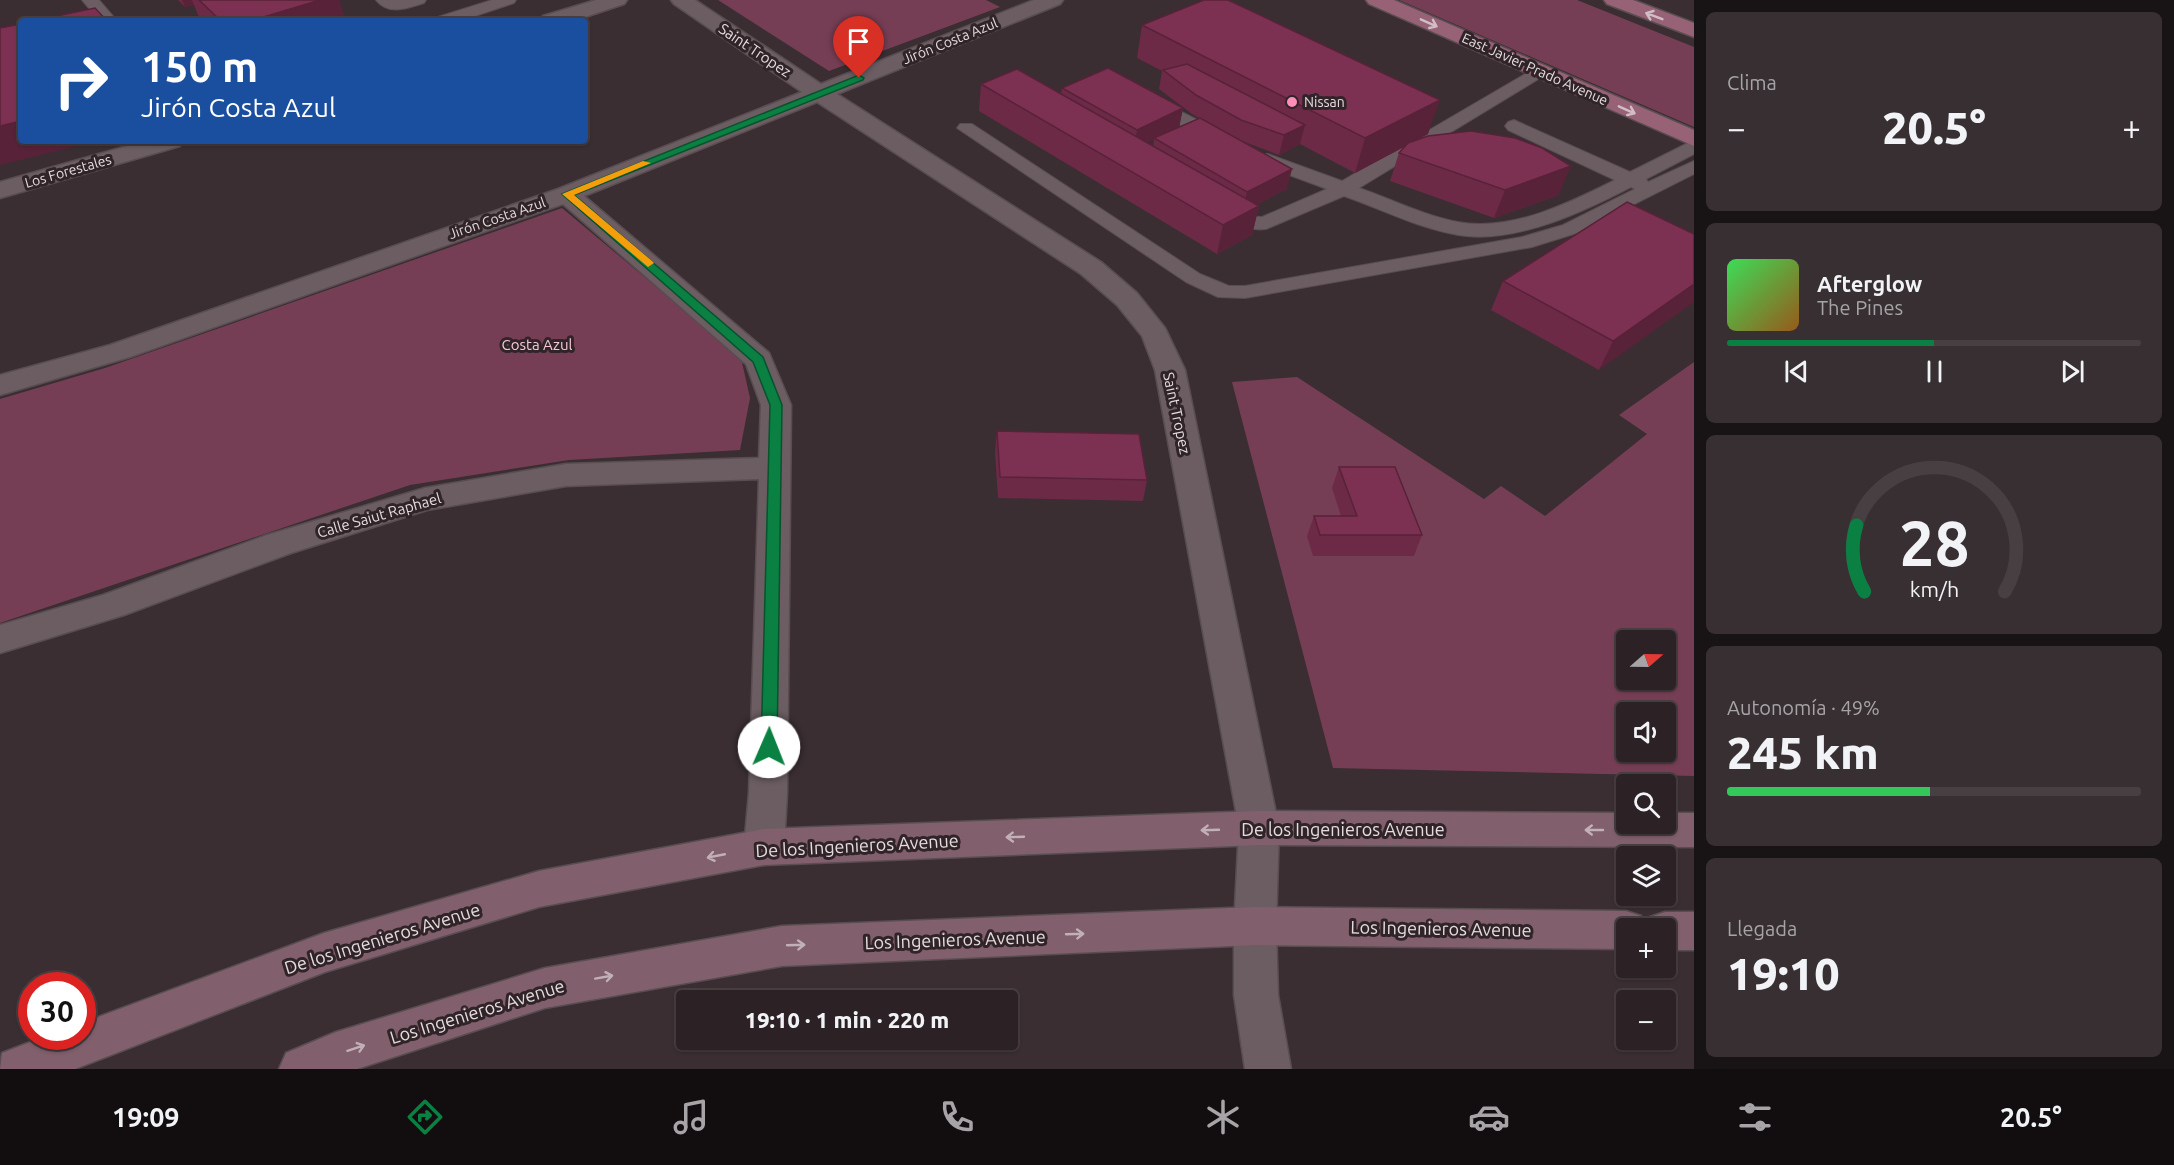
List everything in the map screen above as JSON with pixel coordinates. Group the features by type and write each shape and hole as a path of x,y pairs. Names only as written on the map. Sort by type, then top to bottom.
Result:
{"main road":[{"name":"East Javier Prado Avenue","path":"1376,0 1694,139"},
{"path":"1614,0 1694,32"}],"street":[{"path":"560,18 617,0"},
{"name":"Saint Tropez","path":"681,0 820,94 1091,268 1127,298 1155,334 1170,370 1258,828 1255,926 1256,995 1268,1069"},
{"name":"Jirón Costa Azul","path":"0,385 120,351 567,194 1053,0"},
{"name":"Los Forestales","path":"0,190 161,144"},
{"path":"567,194 759,360 776,405 768,793 764,847"},
{"name":"Calle Saiut Raphael","path":"0,639 112,606 279,544 424,499 566,475 775,468"},
{"name":"De los Ingenieros Avenue","path":"18,1069 324,953 539,889 764,847 1258,828 1694,830"},
{"name":"Los Ingenieros Avenue","path":"302,1069 336,1054 545,988 782,946 1255,926 1616,930"},
{"path":"1676,931 1694,931"}],"lane":[{"path":"90,0 106,18"},
{"path":"384,0 397,6 418,0"},
{"path":"450,18 478,4 508,0"},
{"path":"1205,199 1246,222 1256,225 1266,223 1343,189 1539,71"},
{"path":"1137,93 1240,149 1442,225 1469,230 1516,225 1556,213 1694,146"},
{"path":"1514,126 1651,189"},
{"path":"966,128 1193,278 1226,292 1245,292 1526,243 1570,229 1694,167"}],"green space":[{"path":"718,0 986,0 1000,7 829,71"},
{"path":"1399,0 1577,0 1694,47 1694,127"},
{"name":"Costa Azul","path":"562,208 741,358 750,398 740,450 569,460 410,485 0,623 0,399 105,368"},
{"path":"1694,362 1694,776 1333,768 1232,382 1297,377 1484,499 1501,486 1545,516 1647,434 1619,415"}],"building":[{"path":"199,0 320,0 260,18 218,18"},
{"path":"1204,0 1228,0 1440,100 1365,138 1142,25"},
{"path":"95,8 104,18 47,18"},
{"path":"18,25 18,122 0,126 0,28"},
{"path":"1187,64 1305,125 1284,135 1241,120 1196,95 1163,70"},
{"path":"1108,68 1183,108 1137,130 1062,88"},
{"path":"1017,69 1259,206 1223,225 981,84"},
{"path":"1200,118 1292,169 1247,192 1154,138"},
{"path":"1471,131 1515,138 1542,148 1571,166 1505,190 1399,153 1408,143 1428,136"},
{"path":"1627,202 1694,234 1694,284 1613,341 1503,281"},
{"path":"997,431 1139,434 1147,480 1000,477"},
{"path":"1339,467 1395,467 1422,535 1320,535 1314,516 1357,516"}],"slow traffic":[{"path":"646,163 567,194 648,263"}],"place":[{"name":"Nissan","path":"1292,102"}],"route":[{"path":"769,747 776,405 759,360 567,194 859,78"}]}
